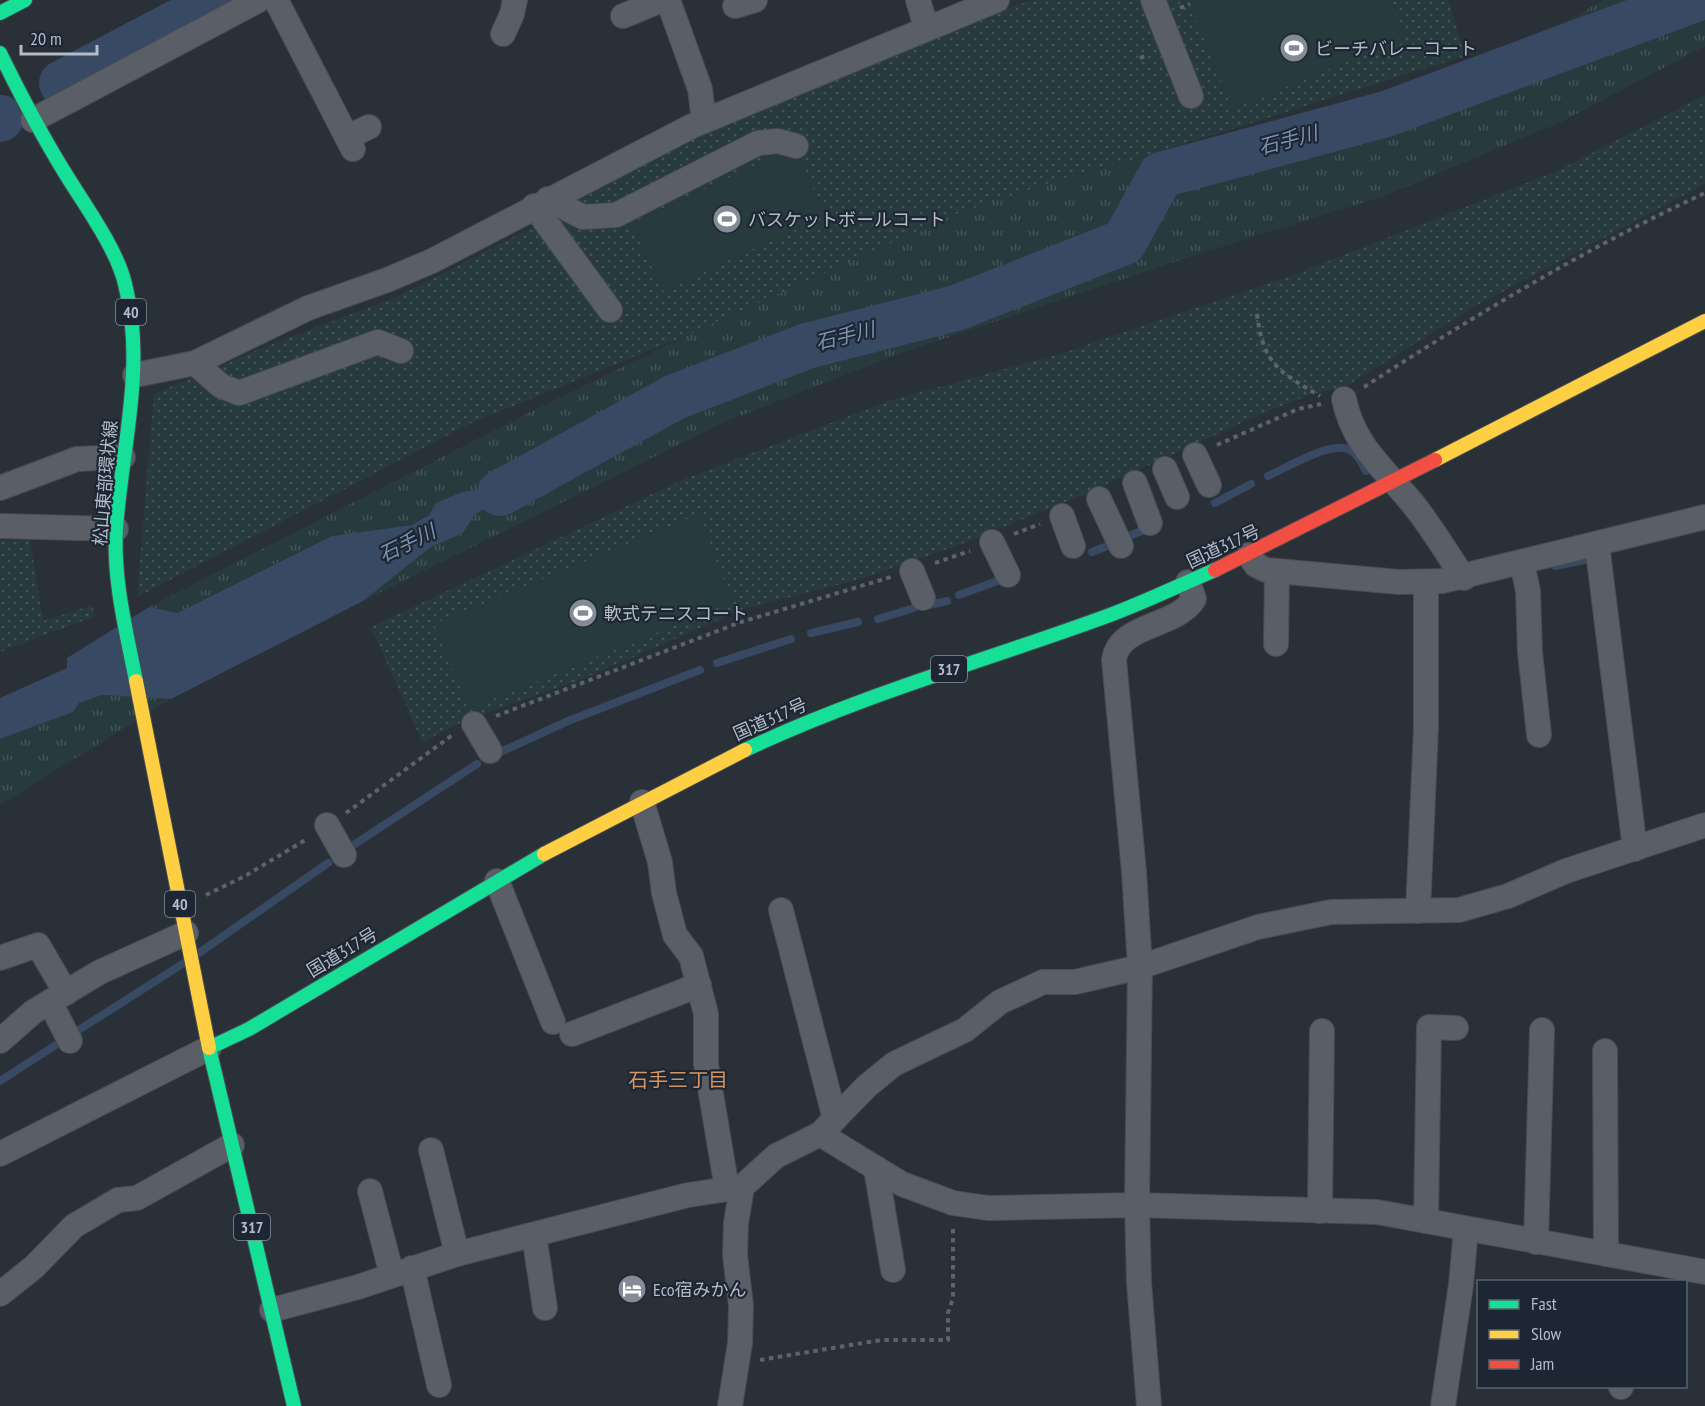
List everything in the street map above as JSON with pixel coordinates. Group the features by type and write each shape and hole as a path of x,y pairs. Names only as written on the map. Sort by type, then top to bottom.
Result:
{"main road":[{"path":"0,13 24,0"},
{"name":"松山東部環状線","path":"0,53 7,89 33,120 102,233 125,282 133,325 135,375 123,457 116,529 119,602 153,760 209,1048"},
{"name":"国道317号","path":"209,1048 249,1029 497,881 642,802 800,724 951,668 1111,615 1249,555 1705,321"},
{"name":"317","path":"209,1048 294,1406"}],"street":[{"path":"33,120 259,0"},
{"path":"276,0 356,138"},
{"path":"503,34 512,14 515,0"},
{"path":"623,16 662,0"},
{"path":"668,0 700,89 704,121"},
{"path":"918,0 926,27"},
{"path":"135,375 195,363 308,308 387,280 432,261 541,202 704,121 926,27 997,0"},
{"path":"1153,0 1191,96"},
{"path":"541,202 583,217 616,215 758,143 778,141 796,146"},
{"path":"541,202 610,309"},
{"path":"195,363 220,386 238,393 378,342 401,351"},
{"path":"1344,399 1348,419 1380,469 1408,498 1464,578"},
{"path":"1194,455 1209,485"},
{"path":"0,488 77,459 123,457"},
{"path":"1165,469 1178,497"},
{"path":"1135,483 1150,523"},
{"path":"1099,499 1121,546"},
{"path":"1062,516 1073,546"},
{"path":"1249,555 1256,565 1266,570 1426,582 1464,578 1705,517"},
{"path":"0,526 116,529"},
{"path":"992,542 1008,575"},
{"path":"1597,544 1635,849"},
{"path":"1522,563 1528,591 1530,652 1539,735"},
{"path":"912,570 923,598"},
{"path":"1276,644 1277,571"},
{"path":"1149,1406 1139,1283 1137,1205 1140,967 1115,654 1116,648 1126,638 1188,610 1194,599 1188,582"},
{"path":"1418,910 1426,728 1426,582"},
{"path":"474,724 490,751"},
{"path":"642,802 660,861 664,893 675,935 691,956 706,1014 706,1064 734,1188 735,1244 741,1306 740,1343 730,1406"},
{"path":"327,825 344,855"},
{"path":"272,1310 457,1254 688,1195 734,1188 776,1156 827,1126 867,1086 894,1064 965,1030 1000,1002 1043,982 1075,982 1140,967 1258,927 1331,912 1459,910 1508,896 1566,871 1705,825 1705,844"},
{"path":"497,881 562,1028 699,985"},
{"path":"781,910 827,1126 876,1168 902,1184 953,1203 988,1208 1137,1205 1377,1212 1536,1242 1621,1265 1705,1272"},
{"path":"0,1041 33,1012 100,972 186,933"},
{"path":"0,958 38,945 58,997 70,1041"},
{"path":"1426,1221 1439,1084 1429,1027 1456,1028"},
{"path":"1536,1242 1542,1030"},
{"path":"1320,1211 1322,1031"},
{"path":"0,1154 209,1048"},
{"path":"1605,1052 1616,1082 1621,1265"},
{"path":"0,1294 34,1267 74,1226 118,1200 137,1198 232,1145"},
{"path":"431,1150 457,1254"},
{"path":"876,1168 893,1270"},
{"path":"370,1191 402,1272 439,1385"},
{"path":"1443,1406 1461,1285 1466,1229"},
{"path":"534,1235 545,1308"}],"path":[{"path":"1344,399 1480,312 1663,212 1705,193"},
{"path":"1194,455 1298,409 1330,402 1281,373 1268,356 1260,335 1257,314"},
{"path":"180,904 219,890 286,852 404,773 454,734 474,724 741,622 834,596 1062,516"},
{"path":"736,1365 881,1340 948,1340 948,1313 953,1298 953,1203"}],"green space":[{"path":"1032,0 1448,0 1465,56 1139,158 1082,172 953,215 692,333 471,423 137,597 154,394 277,342 397,297 529,229 608,179 695,133 921,38"},
{"name":"ビーチバレーコート","path":"1188,0 1390,0 1405,38 1232,109"},
{"path":"1604,0 1673,0 1593,36 1689,12 1705,5 1705,46 1563,121 1387,195 1183,259 904,352 727,421 363,601 431,547 463,533 475,514 544,479 555,462 491,488 462,492 412,525 332,536 177,613 149,607 522,416 692,333 953,215 1082,172 1272,127 1386,96 1570,19"},
{"path":"1705,95 1705,184 1472,308 1345,387 1309,395 1268,411 1094,490 967,542 864,578 744,609 575,682 468,719 422,742 371,627 682,480 891,400 1060,354 1293,275 1557,171"},
{"name":"バスケットボールコート","path":"796,146 824,216 663,291 631,223"},
{"name":"軟式テニスコート","path":"699,514 732,602 469,709 434,624"},
{"path":"30,540 43,621 92,605 95,616 0,652 0,541"},
{"path":"102,695 171,699 0,805 0,739 73,712 79,703"}],"water":[{"path":"1673,0 1705,0 1705,5 1689,12 1588,37"},
{"path":"556,462 544,479 475,514 463,533 431,547 363,601 171,699 102,695 79,703 73,712 0,739 0,698 67,668 67,658 149,607 177,613 332,536 412,525 429,515 436,503 462,492 491,488"}],"waterway":[{"path":"62,83 220,0"},
{"name":"石手川","path":"500,493 675,397 807,346 956,308 1124,242 1161,175 1386,114 1693,0"},
{"path":"1268,476 1319,452 1340,448 1354,453 1366,471"},
{"path":"1215,503 1251,484"},
{"path":"1124,538 1144,530"},
{"path":"1092,552 1115,543"},
{"path":"1555,566 1589,559"},
{"path":"959,595 1000,580"},
{"path":"929,605 947,601"},
{"path":"878,619 914,608"},
{"path":"811,633 858,622"},
{"path":"717,663 791,639"},
{"path":"494,755 568,721 700,670"},
{"path":"352,846 477,764"},
{"path":"199,953 328,863"},
{"path":"74,1033 184,963"},
{"path":"0,1081 62,1041"}],"traffic: fast":[{"path":"0,13 25,0"},
{"path":"0,53 48,144 108,242 125,284 131,315 133,376 116,528 116,567 136,681"},
{"path":"745,750 880,695 1110,615 1215,570"},
{"path":"294,1406 209,1048 249,1029 544,854"}],"traffic: slow":[{"path":"1435,460 1705,321"},
{"path":"136,681 209,1048"},
{"path":"544,854 745,750"}],"traffic: jam":[{"path":"1215,570 1435,460"}],"place":[{"name":"ビーチバレーコート","path":"1294,48"},
{"name":"バスケットボールコート","path":"727,219"},
{"name":"軟式テニスコート","path":"583,613"},
{"name":"Eco宿みかん","path":"632,1289"}],"district":[{"name":"石手三丁目","path":"678,1080"}]}
